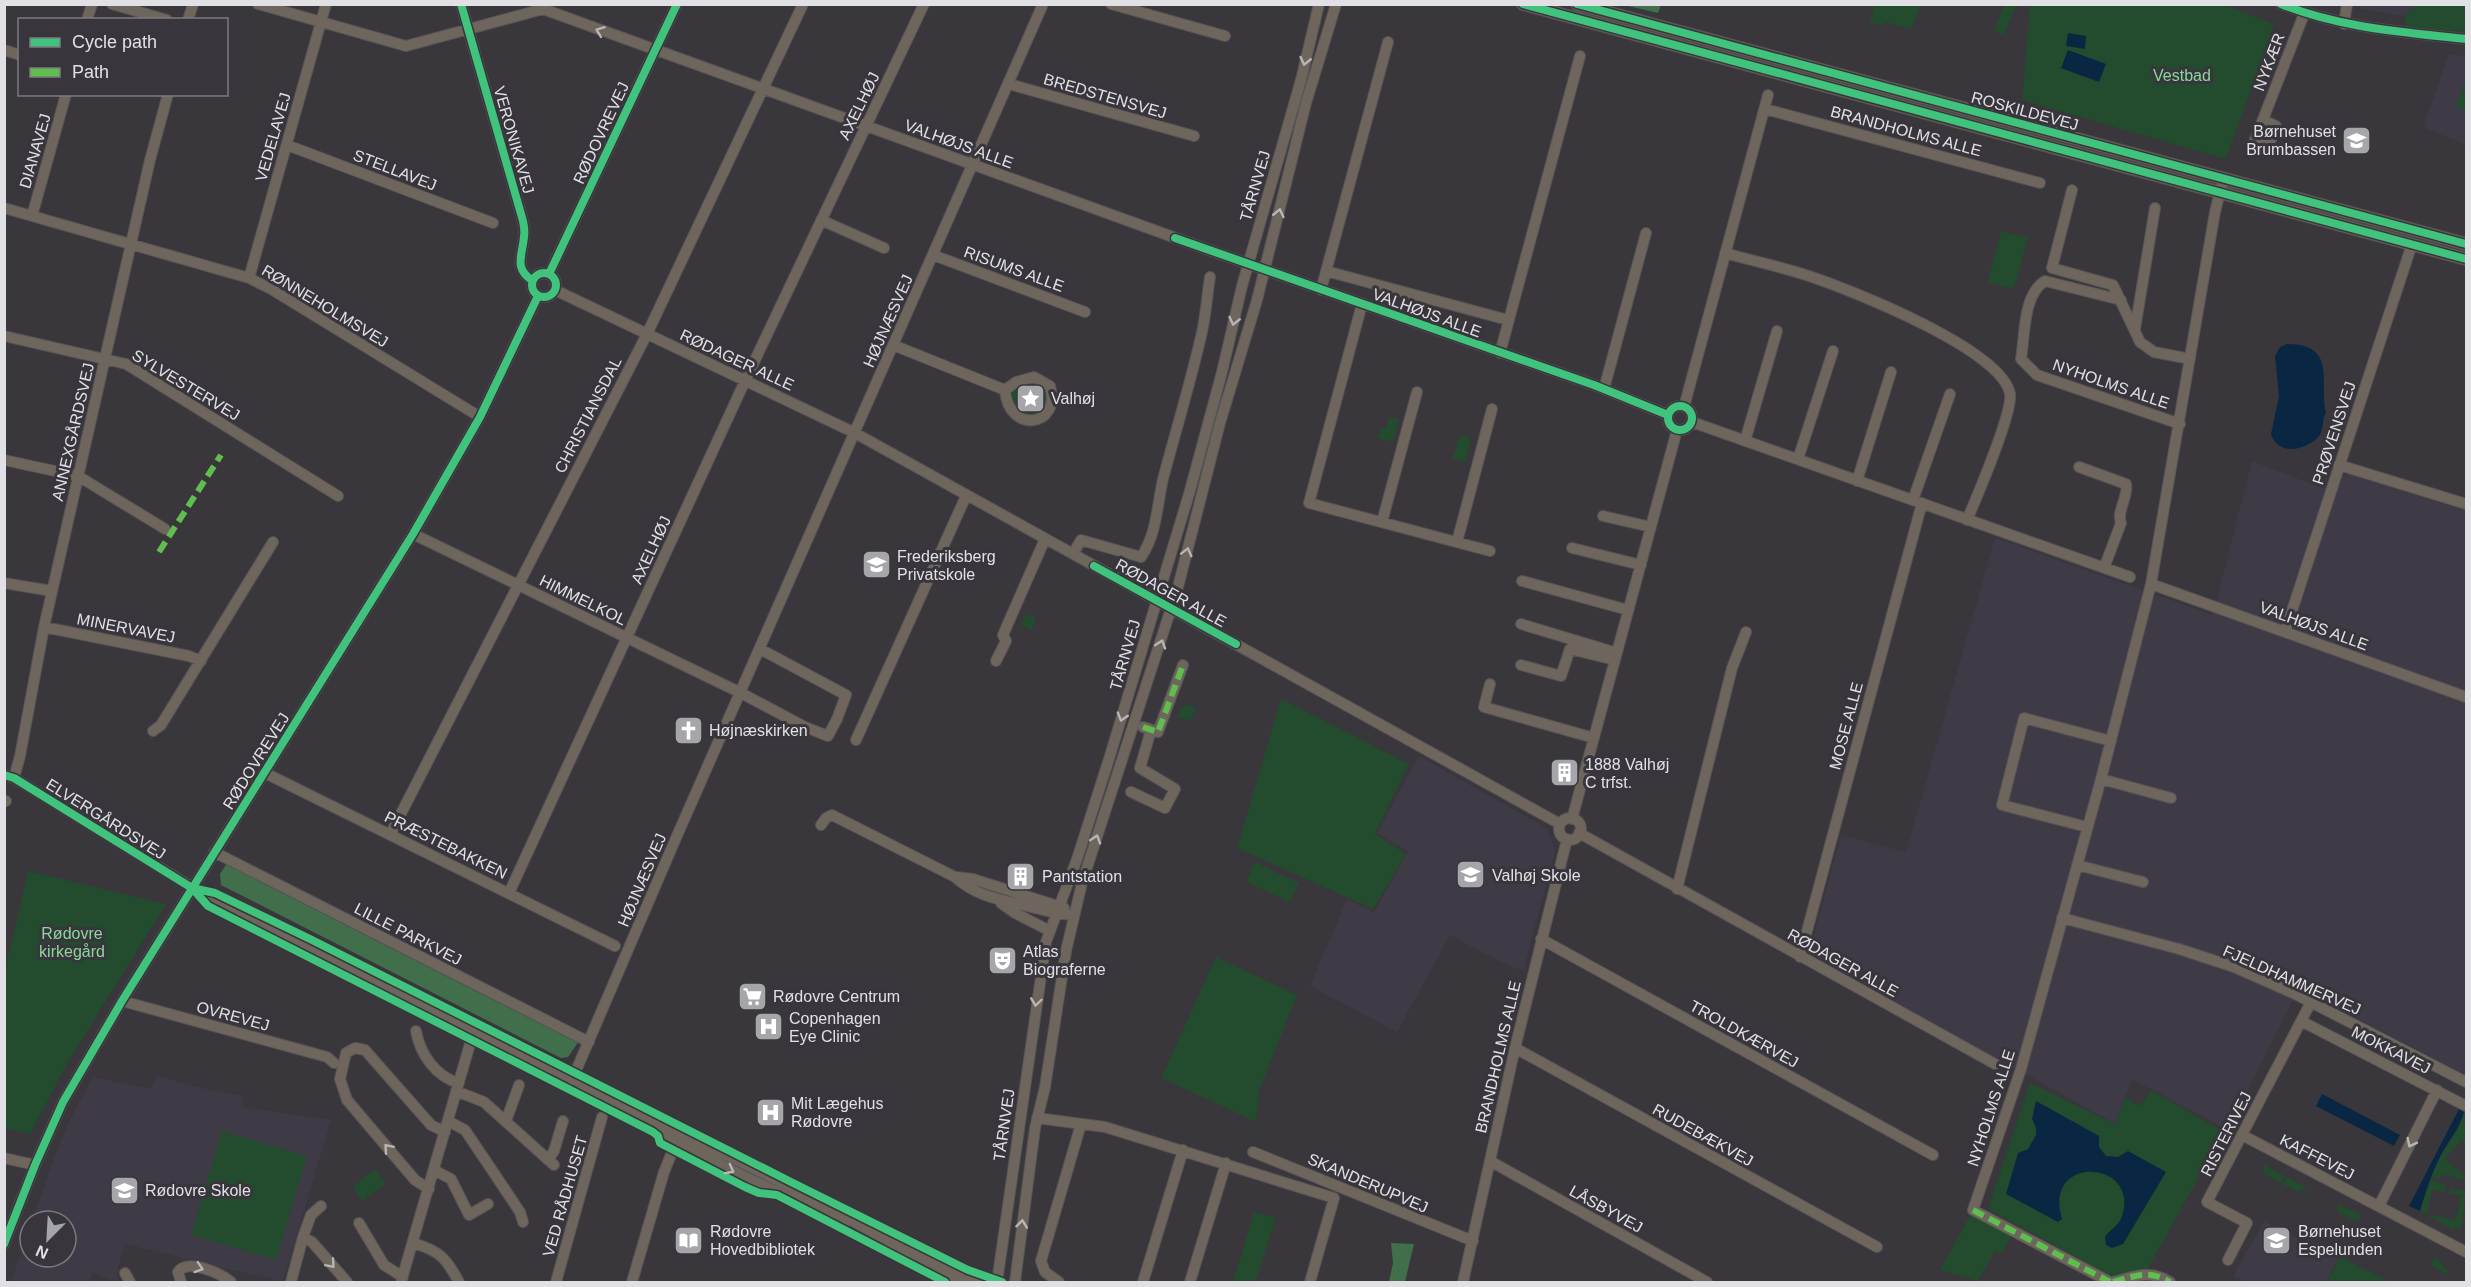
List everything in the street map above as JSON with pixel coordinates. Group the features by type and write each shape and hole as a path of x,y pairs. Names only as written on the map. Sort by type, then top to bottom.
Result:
{"main road":[{"name":"ROSKILDEVEJ","path":"1523,4 2466,259"},
{"name":"ROSKILDEVEJ","path":"1577,4 2466,244"}],"street":[{"path":"112,4 160,18"},
{"path":"258,4 406,46 544,7"},
{"name":"VEDELAVEJ","path":"249,278 326,4"},
{"name":"VERONIKAVEJ","path":"461,4 523,221 525,236 519,258 521,268 532,280"},
{"name":"RØDOVREVEJ","path":"549,274 677,4"},
{"name":"CHRISTIANSDAL","path":"390,835 646,334 803,4"},
{"name":"AXELHØJ","path":"510,893 744,381 924,4"},
{"name":"HØJNÆSVEJ","path":"572,1080 1043,4"},
{"path":"1111,4 1225,36"},
{"name":"TÅRNVEJ","path":"997,1282 1041,966 1050,931 1112,749 1209,419 1248,264 1301,80 1319,4"},
{"name":"TÅRNVEJ","path":"1015,1282 1060,980 1074,915 1088,863 1172,608 1220,423 1265,270 1304,111 1336,4"},
{"path":"2281,4 2304,14 2344,24 2466,39"},
{"path":"2344,24 2347,4"},
{"name":"VALHØJS ALLE","path":"544,7 655,51 1604,389 1668,415"},
{"name":"NYKÆR","path":"2263,120 2304,14"},
{"path":"1321,290 1388,42"},
{"name":"VALHØJS ALLE","path":"1500,353 1580,56"},
{"name":"BREDSTENSVEJ","path":"1009,84 1194,136"},
{"path":"1684,407 1768,95"},
{"name":"DIANAVEJ","path":"32,216 65,96"},
{"name":"ANNEXGÅRDSVEJ","path":"9,777 20,756 52,591 150,160 167,96"},
{"name":"BRANDHOLMS ALLE","path":"1765,109 2040,183"},
{"name":"STELLAVEJ","path":"287,145 493,223"},
{"name":"NYHOLMS ALLE","path":"2170,1282 2158,1275 2146,1273 2111,1282 1973,1210 2021,1068 2101,779 2151,584 2224,178"},
{"path":"2072,190 2052,268 2113,285 2140,342 2146,349 2190,359"},
{"name":"RØNNEHOLMSVEJ","path":"4,208 249,278 271,289 480,417"},
{"path":"2135,329 2155,208"},
{"path":"821,220 884,248"},
{"path":"1604,389 1646,233"},
{"name":"PRØVENSVEJ","path":"2285,632 2412,244"},
{"path":"1725,253 1810,276 1926,324 1971,351 1999,373 2011,395 2010,406 1967,520"},
{"name":"RISUMS ALLE","path":"933,255 1085,312"},
{"name":"VALHØJS ALLE","path":"1326,271 1508,320"},
{"path":"540,273 549,274 556,281 555,290 548,297 538,296 532,289 532,280 540,273"},
{"name":"RØDAGER ALLE","path":"1073,554 1081,540 1141,557 1148,547 1202,331 1210,278"},
{"name":"NYHOLMS ALLE","path":"2121,300 2045,281 2038,285 2030,301 2021,358 2037,375 2180,424"},
{"name":"RØDAGER ALLE","path":"555,290 855,432 966,496 1560,824"},
{"name":"RØDOVREVEJ","path":"4,1244 63,1102 122,1001 413,534 480,417 538,296"},
{"name":"VALHØJS ALLE","path":"1362,304 1309,503 1490,551"},
{"path":"1745,441 1777,331"},
{"name":"SYLVESTERVEJ","path":"4,336 126,364 338,496"},
{"path":"893,345 1005,390"},
{"path":"1798,459 1833,351"},
{"path":"1857,480 1891,372"},
{"path":"1034,377 1050,386 1052,403 1040,420 1030,422 1018,417 1010,410 1005,390 1016,382 1034,377"},
{"path":"1383,522 1418,392"},
{"path":"1917,502 1950,394"},
{"path":"1684,407 1691,413 1692,422 1686,429 1677,430 1669,424 1668,415 1674,408 1684,407"},
{"path":"1457,542 1492,409"},
{"path":"1692,422 2130,578"},
{"path":"1572,819 1677,430"},
{"path":"4,460 78,476 165,529"},
{"path":"2339,465 2466,504"},
{"path":"2079,467 2126,484 2128,492 2119,518 2121,523 2104,568"},
{"path":"856,740 966,496"},
{"name":"MOSE ALLE","path":"1800,957 1917,502"},
{"path":"1603,516 1651,527"},
{"name":"HIMMELKOL","path":"413,534 741,693"},
{"path":"996,661 1006,641 1003,635 1045,539"},
{"path":"153,731 161,725 273,542"},
{"path":"1572,548 1641,565"},
{"path":"1522,581 1628,610"},
{"path":"4,583 52,591"},
{"name":"VALHØJS ALLE","path":"2151,584 2466,697"},
{"path":"1521,624 1616,656"},
{"name":"MINERVAVEJ","path":"44,627 189,656 201,661"},
{"path":"1677,889 1732,668 1746,632"},
{"path":"741,693 821,735 828,736 837,719 846,694 760,649"},
{"path":"1521,665 1561,676 1570,649 1616,656"},
{"path":"1131,792 1165,808 1175,789 1140,768 1147,729 1158,732 1183,665"},
{"path":"1490,684 1484,707 1594,738"},
{"path":"2087,827 2002,805 2024,718 2110,741"},
{"name":"PRÆSTEBAKKEN","path":"265,773 615,946"},
{"name":"ELVERGÅRDSVEJ","path":"9,777 192,888 572,1080 587,1092 770,1183 837,1211 938,1266"},
{"path":"2101,779 2171,798"},
{"path":"821,825 826,818 832,815 955,877 968,889 999,901 1058,910"},
{"path":"1565,819 1572,819 1580,826 1579,833 1574,838 1567,839 1560,833 1560,824 1565,819"},
{"name":"RØDAGER ALLE","path":"1579,833 1995,1064"},
{"name":"BRANDHOLMS ALLE","path":"1463,1282 1515,1048 1567,839"},
{"name":"LILLE PARKVEJ","path":"214,852 589,1042"},
{"path":"2077,865 2143,882"},
{"path":"955,877 974,879 1074,915"},
{"path":"999,901 1015,913 1050,931"},
{"name":"FJELDHAMMERVEJ","path":"2062,918 2179,949 2234,967 2311,1002 2466,1082"},
{"name":"TROLDKÆRVEJ","path":"1541,939 1933,1155"},
{"name":"OVREVEJ","path":"122,1001 327,1057 334,1063"},
{"name":"RISTERIVEJ","path":"2228,1260 2247,1223 2207,1202 2311,1002"},
{"name":"MOKKAVEJ","path":"2301,1021 2466,1106"},
{"path":"359,1223 384,1265 402,1280 474,1030"},
{"path":"416,1031 417,1038 434,1069 457,1087 484,1102 551,1162 563,1120"},
{"path":"429,1189 415,1180 347,1100 340,1079 346,1053 355,1048 365,1050 431,1125 465,1131 515,1205 523,1222"},
{"name":"RUDEBÆKVEJ","path":"1515,1048 1877,1247"},
{"path":"506,1121 519,1085"},
{"path":"2379,1206 2437,1090"},
{"name":"VED RÅDHUSET","path":"556,1282 602,1117"},
{"path":"1038,1118 1105,1127 1334,1198 1310,1282"},
{"path":"1059,1282 1045,1272 1041,1261 1081,1124"},
{"name":"KAFFEVEJ","path":"2242,1135 2466,1252"},
{"path":"632,1282 664,1172 679,1137"},
{"path":"1143,1282 1183,1150"},
{"name":"SKANDERUPVEJ","path":"1253,1152 1473,1241"},
{"path":"4,1158 35,1165"},
{"name":"LÅSBYVEJ","path":"1490,1161 1707,1282"},
{"path":"1190,1282 1226,1163"},
{"path":"434,1170 451,1179 469,1215 488,1204"},
{"path":"291,1282 311,1215 321,1206"},
{"path":"303,1236 312,1242 347,1282"},
{"path":"413,1243 440,1254 448,1261 459,1282"},
{"path":"181,1282 178,1272 188,1264 220,1275 231,1282"},
{"path":"938,1266 959,1282"},
{"path":"938,1266 980,1282"}],"shaded area":[{"path":"2361,5 2417,5 2405,16 2360,9"},
{"path":"2449,54 2466,56 2466,145 2423,127"},
{"path":"2252,461 2319,487 2348,474 2466,511 2466,1075 2299,988 2228,1130 2132,1079 2115,1124 1809,953 1841,835 1906,852 1995,538 2213,615"},
{"name":"Valhøj Skole","path":"1419,756 1548,829 1555,851 1523,971 1450,935 1397,1032 1310,986 1347,899 1374,913 1408,851 1377,833"},
{"name":"Rødovre Skole","path":"156,1076 244,1096 243,1107 331,1120 283,1282 125,1244 118,1267 118,1282 92,1273 89,1282 11,1282 18,1262 18,1269 78,1269 78,1209 36,1209 68,1123 93,1077 151,1089"},
{"name":"Børnehuset Espelunden","path":"2264,1221 2338,1259 2326,1282 2246,1282 2233,1276"}],"green space":[{"path":"1624,5 1661,5 1658,13"},
{"path":"1872,5 1921,5 1911,29 1885,22 1883,26 1870,22 1874,8"},
{"path":"2004,5 2016,5 2004,35 1994,31"},
{"name":"Vestbad","path":"2030,5 2225,5 2274,24 2226,159 2022,100"},
{"path":"2417,5 2466,5 2466,32 2406,26 2405,16"},
{"path":"2466,82 2466,111 2456,107"},
{"path":"2001,231 2028,238 2014,289 1988,282"},
{"path":"1035,380 1048,388 1045,410 1031,418 1018,414 1008,393 1018,384"},
{"path":"1389,417 1399,419 1393,442 1378,438 1381,428 1386,429"},
{"path":"1460,435 1471,438 1465,462 1453,459"},
{"path":"1026,614 1035,618 1031,630 1021,625"},
{"path":"1281,699 1409,764 1375,834 1406,854 1373,909 1237,848"},
{"path":"1186,704 1196,708 1190,721 1178,717 1181,707 1184,708"},
{"path":"1255,862 1299,883 1290,902 1246,882"},
{"path":"227,863 579,1041 568,1057 561,1058 221,885 220,874"},
{"name":"Rødovre kirkegård","path":"28,871 166,904 68,1062 30,1134 4,1128 5,970"},
{"path":"1216,957 1297,995 1259,1091 1256,1122 1161,1078"},
{"path":"2030,1083 2115,1124 2125,1098 2140,1106 2151,1090 2222,1131 2148,1268 2113,1277 1988,1209"},
{"path":"2464,1112 2466,1113 2466,1145 2461,1140 2445,1159 2466,1178 2466,1181 2445,1174 2440,1178 2433,1177 2432,1180 2445,1185 2446,1192 2432,1190 2427,1215 2456,1220 2461,1195 2449,1193 2450,1188 2464,1191 2466,1195 2461,1227 2460,1229 2454,1227 2453,1230 2420,1211 2435,1167"},
{"path":"222,1131 307,1156 276,1260 191,1235"},
{"path":"2264,1165 2285,1176 2282,1183 2264,1174"},
{"path":"375,1169 386,1183 362,1201 353,1187"},
{"path":"2287,1177 2308,1188 2298,1192 2283,1184"},
{"path":"2338,1204 2363,1216 2356,1221 2338,1212"},
{"path":"1254,1212 1276,1218 1255,1282 1233,1282"},
{"path":"1973,1215 2011,1234 2002,1254 1995,1251 1978,1281 1940,1270 1968,1219"},
{"path":"1391,1243 1414,1244 1405,1282 1389,1282 1393,1263"},
{"path":"2340,1257 2390,1282 2327,1282"},
{"path":"2437,1257 2451,1276 2429,1264"}],"water":[{"path":"2068,33 2086,36 2085,49 2066,46"},
{"path":"2068,50 2106,64 2099,82 2061,68"},
{"path":"2287,344 2303,346 2314,351 2320,358 2323,368 2326,413 2319,436 2307,445 2293,449 2280,446 2271,434 2279,396 2275,356 2280,347"},
{"path":"2322,1094 2400,1135 2394,1146 2316,1106"},
{"path":"2036,1101 2099,1136 2099,1147 2106,1156 2118,1157 2128,1151 2166,1172 2123,1244 2112,1248 2106,1245 2105,1237 2122,1216 2124,1197 2118,1184 2106,1175 2092,1172 2077,1174 2066,1183 2060,1198 2062,1219 2058,1222 2006,1194 2018,1153 2028,1149 2036,1135 2032,1119"},
{"path":"2459,1109 2464,1112 2462,1118 2435,1167 2420,1211 2409,1206"}],"marked path":[{"path":"159,552 221,455"},
{"path":"1143,727 1158,732 1183,665"},
{"path":"1973,1210 2110,1282"},
{"path":"2113,1282 2149,1275 2170,1282"}],"cycle path":[{"path":"461,4 523,221 521,266 532,280"},
{"path":"549,274 677,4"},
{"path":"1523,4 2466,259"},
{"path":"1577,4 2466,244"},
{"path":"2281,4 2349,24 2466,39"},
{"path":"1175,238 1594,385 1668,415"},
{"path":"539,273 549,273 556,280 556,285 556,290 549,297 539,297 532,290 532,280 539,273"},
{"path":"4,1244 63,1102 122,1001 413,534 480,417 538,296"},
{"path":"1680,406 1685,407 1691,413 1692,418 1691,423 1685,429 1680,430 1675,429 1669,423 1668,418 1669,413 1675,407 1680,406"},
{"path":"1094,566 1236,644"},
{"path":"4,775 14,778 192,888 208,906 653,1132 658,1136 660,1143 745,1187 759,1193 777,1195 945,1282"},
{"path":"192,888 215,893 312,940 968,1270 1002,1282"}],"place":[{"name":"Børnehuset Brumbassen","path":"2357,140"},
{"name":"Valhøj","path":"1030,398"},
{"name":"Frederiksberg Privatskole","path":"876,565"},
{"name":"Højnæskirken","path":"688,730"},
{"name":"1888 Valhøj C trfst.","path":"1564,773"},
{"name":"Valhøj Skole","path":"1471,875"},
{"name":"Pantstation","path":"1021,876"},
{"name":"Atlas Biograferne","path":"1002,960"},
{"name":"Rødovre Centrum","path":"752,996"},
{"name":"Copenhagen Eye Clinic","path":"768,1027"},
{"name":"Mit Lægehus Rødovre","path":"770,1112"},
{"name":"Rødovre Skole","path":"124,1190"},
{"name":"Rødovre Hovedbibliotek","path":"689,1240"},
{"name":"Børnehuset Espelunden","path":"2277,1240"}]}
